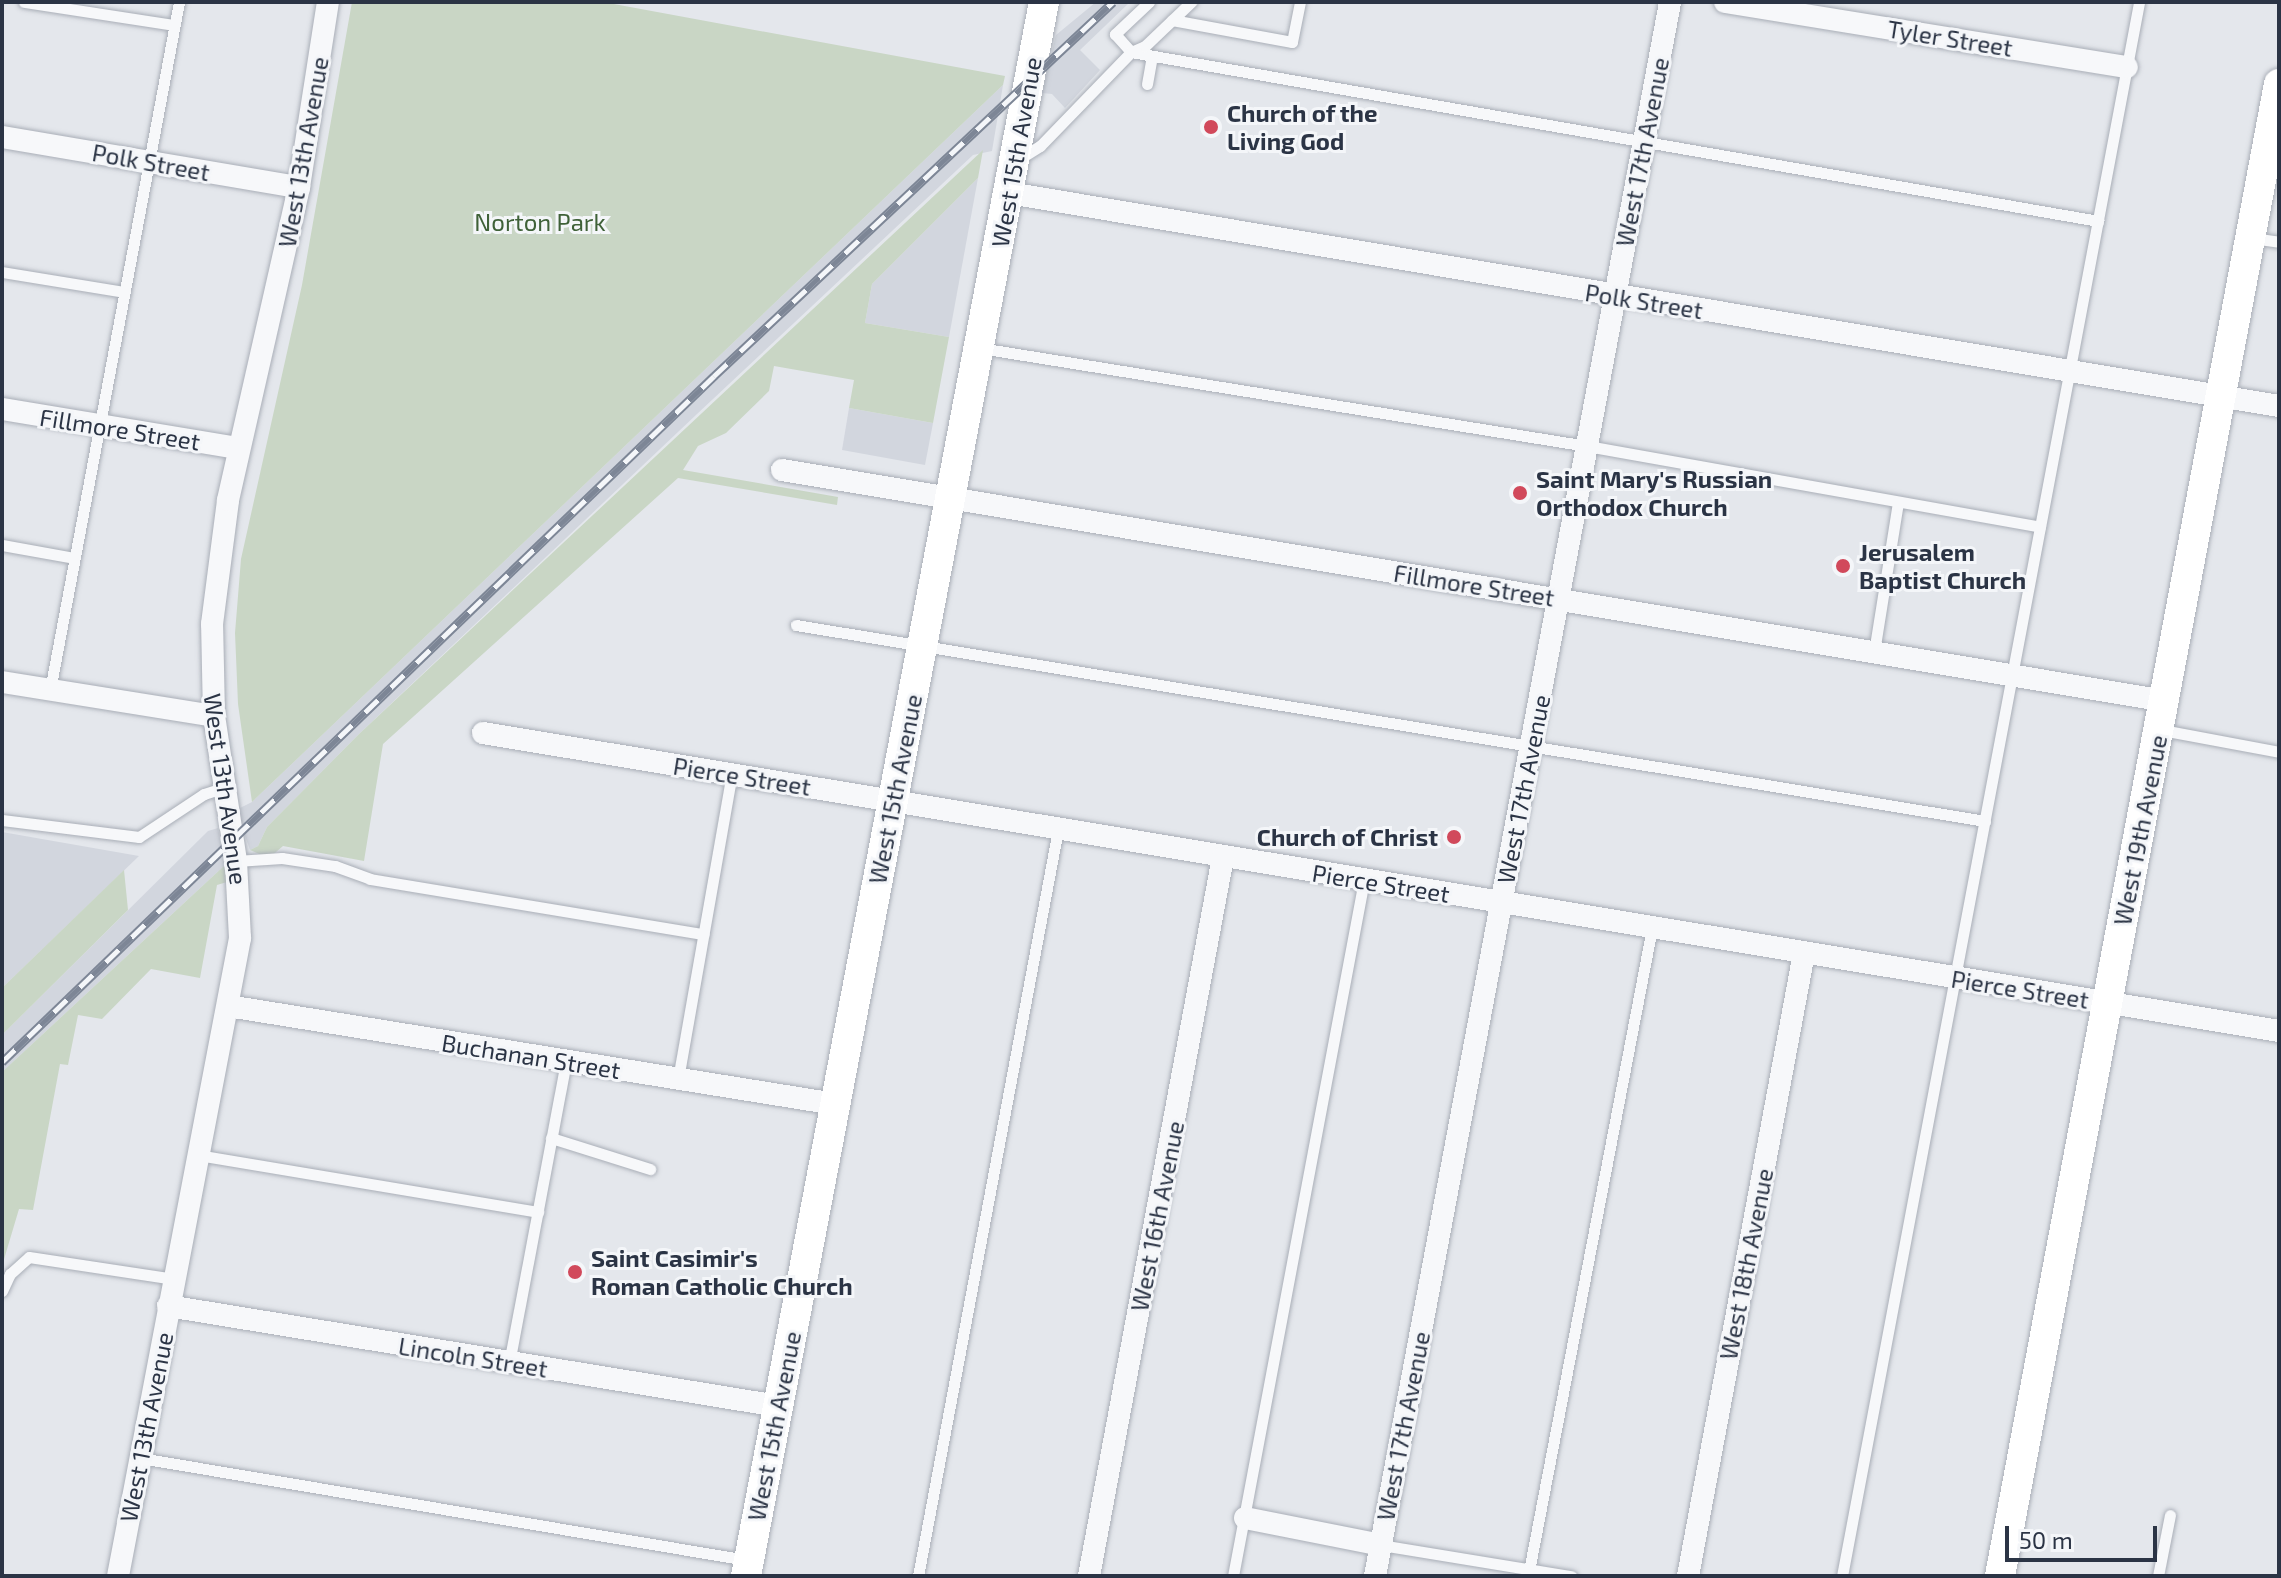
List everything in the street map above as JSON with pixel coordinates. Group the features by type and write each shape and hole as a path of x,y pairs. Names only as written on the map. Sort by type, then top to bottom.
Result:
{"main road":[{"name":"West 15th Avenue","path":"748,1568 1044,2"},
{"name":"West 19th Avenue","path":"2000,1576 2220,397 2264,240 2278,91"}],"street":[{"name":"West 13th Avenue","path":"118,1576 242,922 214,716 212,624 238,448 299,187 328,2"},
{"name":"West 17th Avenue","path":"1375,1576 1670,2"},
{"name":"Tyler Street","path":"1725,2 2127,67"},
{"name":"Polk Street","path":"2,137 299,187"},
{"name":"Polk Street","path":"1009,193 2279,406"},
{"name":"Fillmore Street","path":"2,409 238,448"},
{"name":"Fillmore Street","path":"782,470 2012,675 2162,715"},
{"path":"2,682 214,716"},
{"name":"Pierce Street","path":"483,733 2279,1031"},
{"name":"West 16th Avenue","path":"1089,1576 1223,857"},
{"name":"West 18th Avenue","path":"1688,1576 1804,953"},
{"name":"Buchanan Street","path":"228,1006 835,1104"},
{"name":"Lincoln Street","path":"168,1306 778,1406"},
{"path":"1245,1518 1381,1545"}],"lane":[{"path":"24,2 174,25"},
{"path":"50,690 179,2"},
{"path":"1149,2 1115,34 1131,52 2098,221"},
{"path":"1015,161 1040,146 1131,52 1191,2"},
{"path":"1172,20 1292,42 1300,2"},
{"path":"1842,1576 2139,2"},
{"path":"1147,84 1152,56"},
{"path":"2,272 124,292"},
{"path":"979,347 1587,446 2040,527"},
{"path":"1874,652 1898,502"},
{"path":"2,545 74,558"},
{"path":"796,625 1530,750 1985,821"},
{"path":"2162,715 2277,750"},
{"path":"678,1079 732,774"},
{"path":"2,820 139,837 222,788"},
{"path":"918,1576 1058,829"},
{"path":"236,861 295,860 370,879 704,934"},
{"path":"1233,1576 1364,880"},
{"path":"1528,1572 1652,928"},
{"path":"509,1363 566,1062"},
{"path":"551,1138 650,1169"},
{"path":"198,1155 538,1212"},
{"path":"2,1291 10,1274 29,1257 174,1279"},
{"path":"140,1458 748,1568"},
{"path":"2158,1576 2170,1515"},
{"path":"1381,1545 1528,1572 1571,1576"}],"shaded area":[{"path":"1096,2 1130,2 1080,50 1100,70 1065,108 1052,94 1042,93 1056,35"},
{"path":"1003,85 992,151 973,155 697,414 359,734 267,827 258,846 250,850 236,810 252,802"},
{"path":"978,178 949,337 865,323 872,284"},
{"path":"849,408 933,423 925,465 842,450"},
{"path":"218,828 225,865 2,1072 2,1035 208,831"},
{"path":"2,832 139,856 2,988"}],"green space":[{"name":"Norton Park","path":"352,2 603,2 1005,76 1003,85 252,802 238,704 235,633 241,559 302,285"},
{"path":"983,150 978,178 872,284 865,323 949,337 933,423 849,408 854,380 774,366 769,391 726,433 698,446 683,470 838,497 837,505 678,478 383,744 364,861 283,846 269,858 250,850 258,846 267,827 359,734"},
{"path":"225,865 227,882 217,885 200,978 151,969 102,1019 78,1015 68,1065 60,1064 33,1210 19,1209 2,1266 2,1072"},
{"path":"124,870 128,910 2,1035 2,988"}],"railway":[{"path":"2,1062 714,376 1113,2"}],"place":[{"name":"Church of the Living God","path":"1211,127"},
{"name":"Saint Mary's Russian Orthodox Church","path":"1520,493"},
{"name":"Jerusalem Baptist Church","path":"1843,566"},
{"name":"Church of Christ","path":"1454,837"},
{"name":"Saint Casimir's Roman Catholic Church","path":"575,1272"}]}
